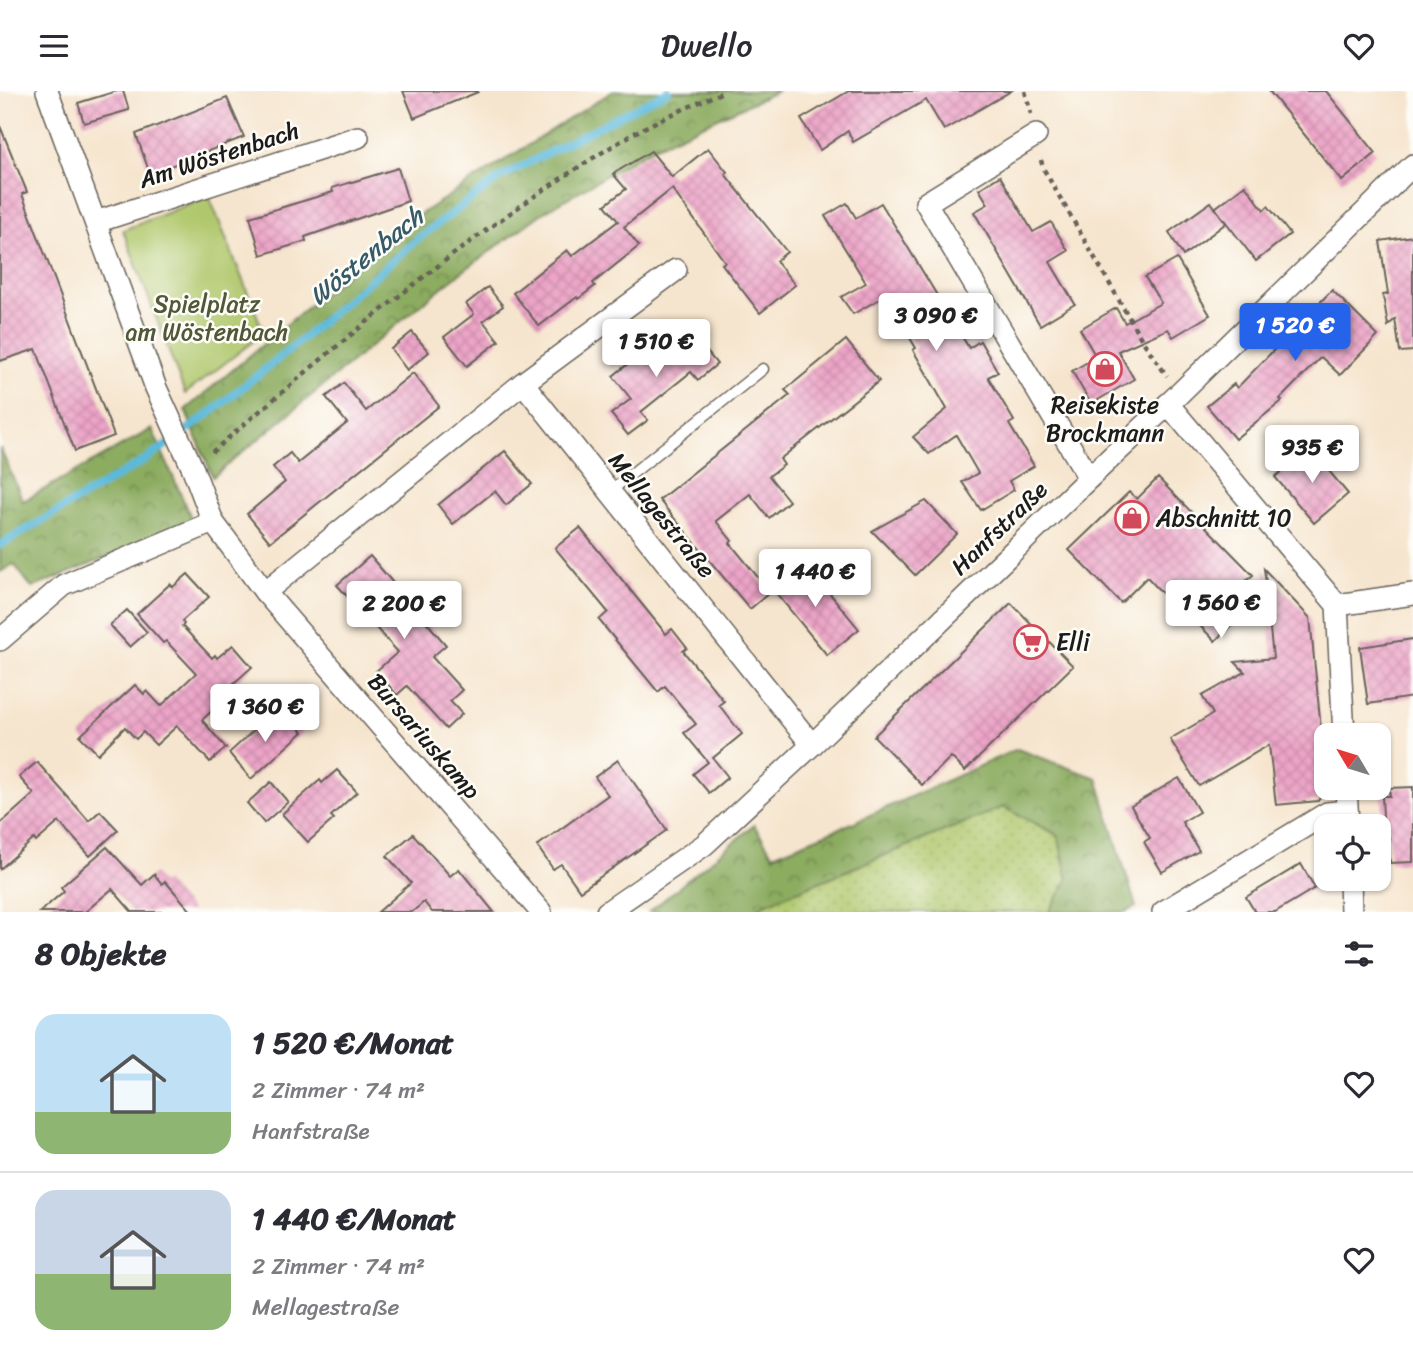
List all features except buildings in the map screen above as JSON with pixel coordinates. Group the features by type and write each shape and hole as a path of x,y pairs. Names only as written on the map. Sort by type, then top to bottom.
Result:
{"street":[{"path":"0,640 64,585 213,522 193,469 156,388 47,91"},
{"path":"1036,135 926,203 1088,478"},
{"name":"Am Wöstenbach","path":"96,222 358,138"},
{"name":"Hanfstraße","path":"607,912 704,845 812,745 1413,165"},
{"path":"265,592 523,383 676,270"},
{"name":"Mellagestraße","path":"523,383 812,745"},
{"path":"1174,398 1337,605 1343,723"},
{"name":"Bursariuskamp","path":"213,522 265,592 541,912"},
{"path":"1337,605 1413,594"},
{"path":"1163,912 1314,820"},
{"path":"1350,891 1351,912"}],"lane":[{"path":"610,492 762,369"}],"path":[{"path":"193,469 326,354 500,219 640,131 725,91"},
{"path":"1025,91 1043,168 1174,398"}],"green space":[{"path":"613,91 778,91 654,147 541,214 447,283 213,477 185,410 411,220"},
{"name":"Spielplatz am Wöstenbach","path":"209,196 264,333 185,394 123,230"},
{"path":"152,429 193,522 32,588 14,564 0,572 0,448 23,501"},
{"path":"1017,749 1097,778 1136,907 1125,912 1049,912 1068,880 1058,835 1003,807 762,905 757,912 649,912 754,825 773,855 850,824"},
{"path":"1003,807 1058,835 1068,880 1049,912 757,912 762,905"}],"waterway":[{"name":"Wöstenbach","path":"0,545 147,459 205,417 294,346 420,237 501,177 668,91"}],"place":[{"name":"Reisekiste Brockmann","path":"1105,369"},
{"name":"Abschnitt 10","path":"1132,518"},
{"name":"Elli","path":"1031,642"}]}
